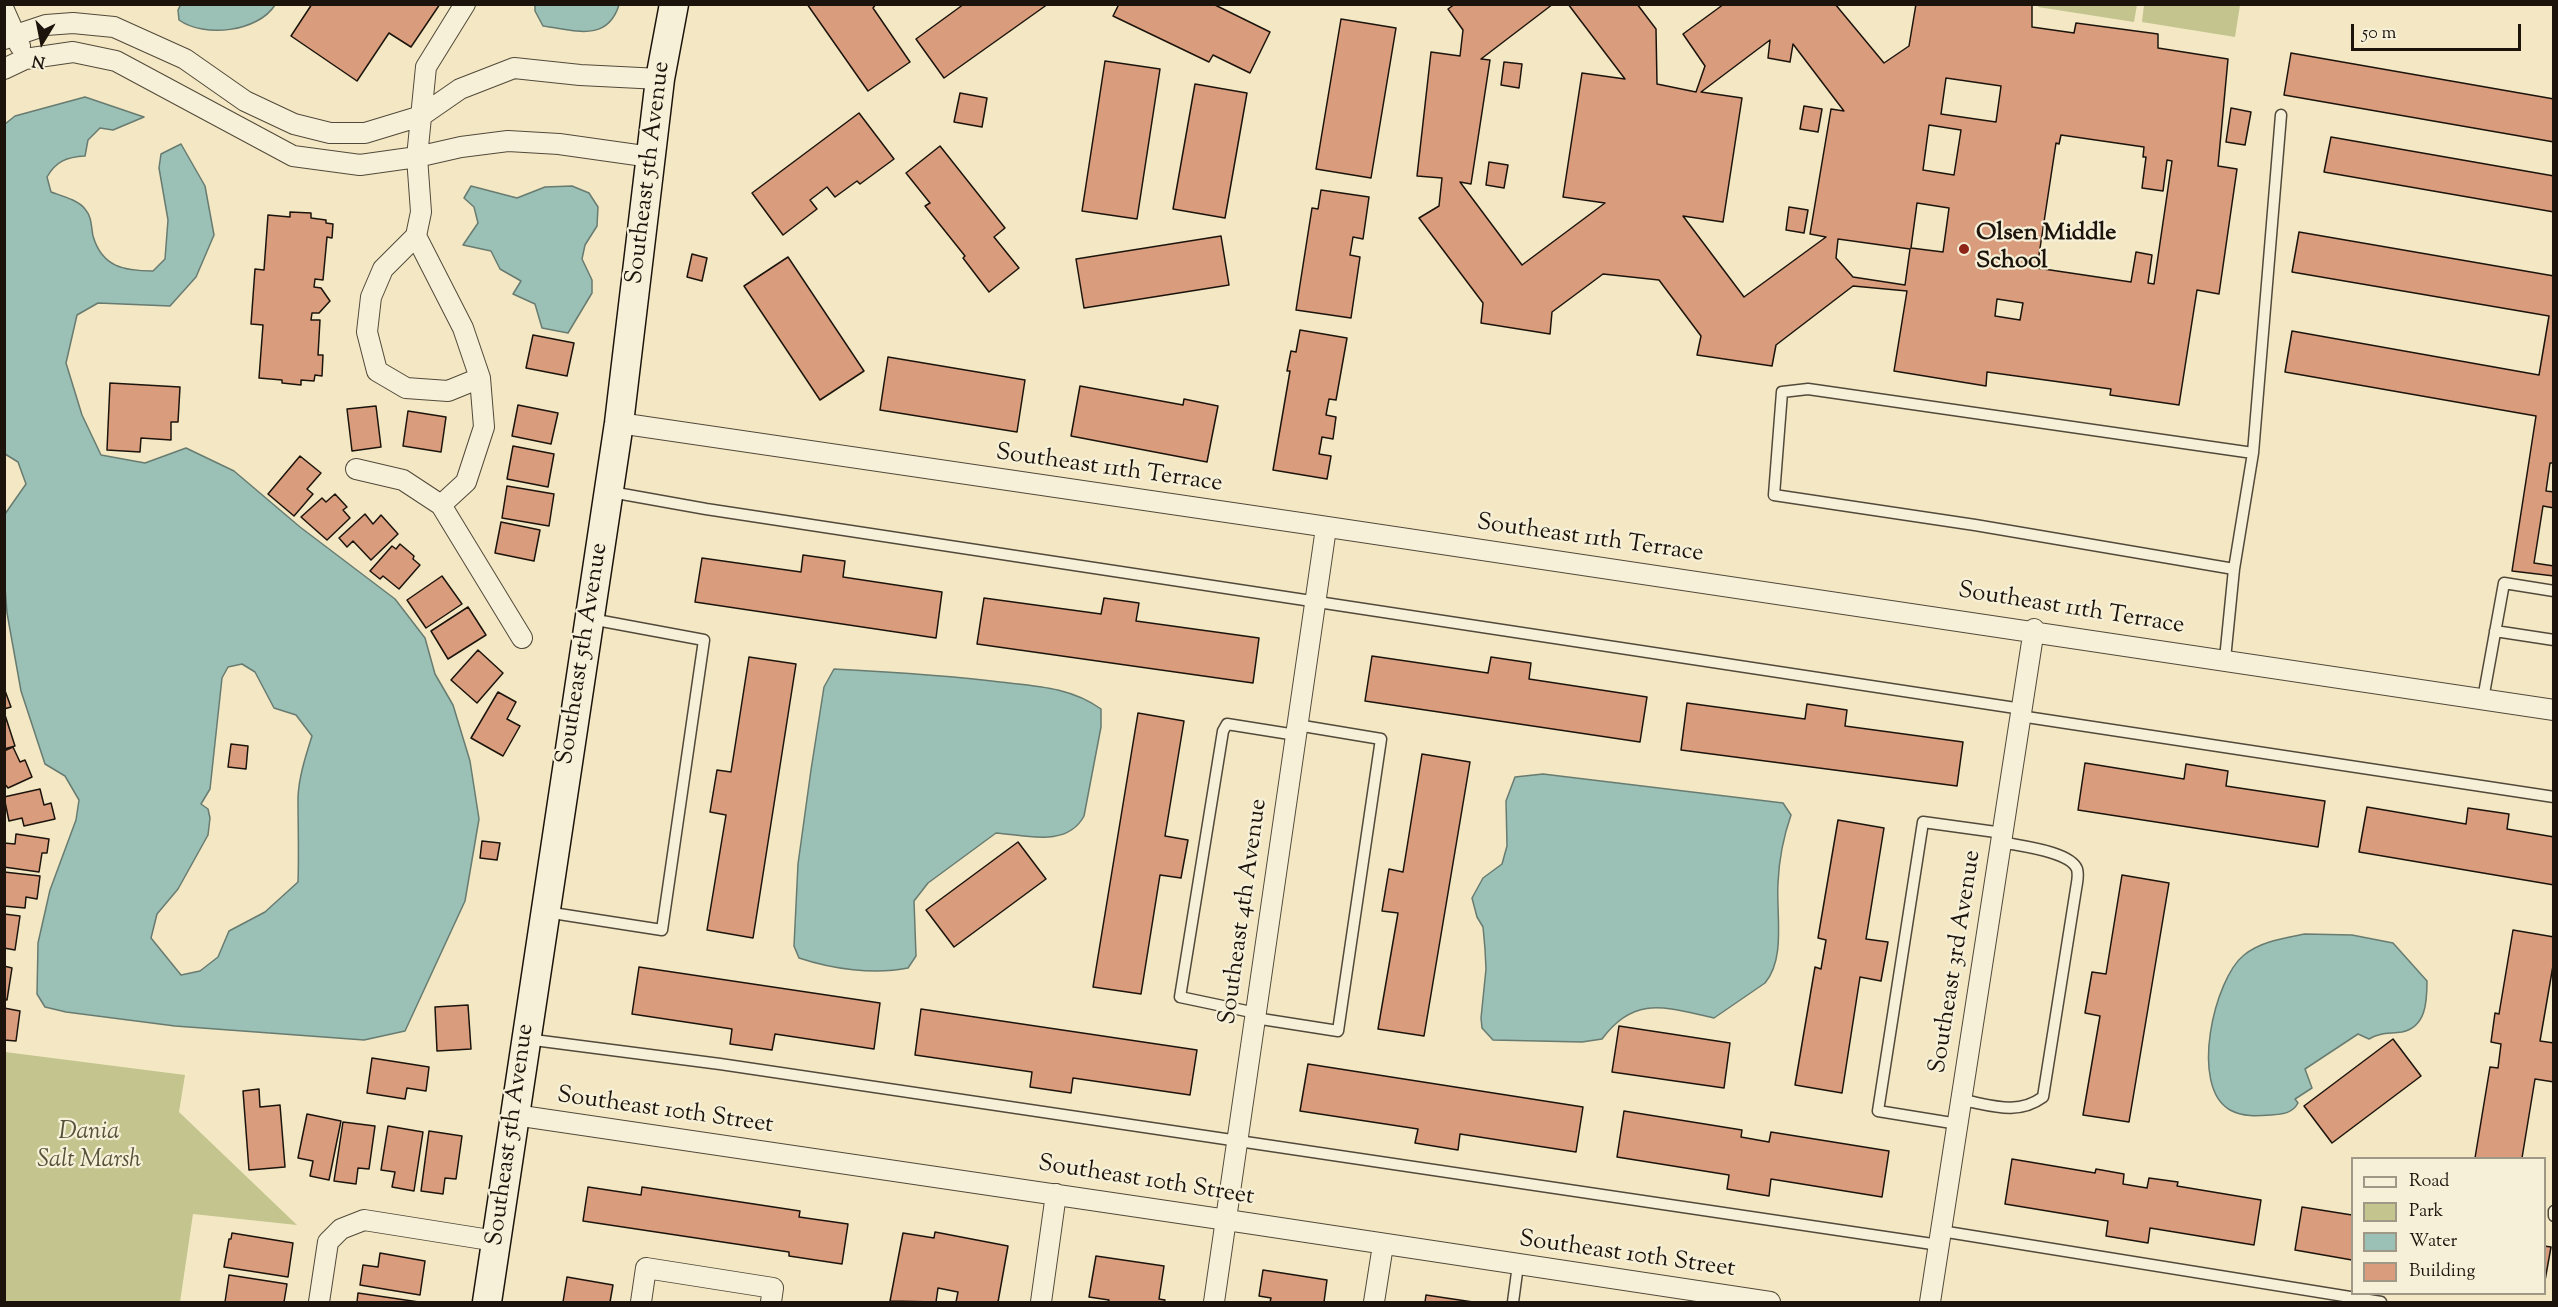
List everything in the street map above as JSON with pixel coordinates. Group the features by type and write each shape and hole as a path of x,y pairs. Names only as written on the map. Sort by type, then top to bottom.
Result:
{"street":[{"path":"465,4 426,67 417,157 421,212 416,236 383,269 371,297 367,332 377,371 406,388 448,391 480,378"},
{"name":"Southeast 5th Avenue","path":"487,1302 619,423 660,79 674,4"},
{"path":"4,10 10,37 25,59"},
{"path":"10,37 46,25 73,23 114,27 184,59 245,101 294,124 330,133 365,133 421,116 460,89 514,68 580,75 660,79"},
{"path":"4,69 25,59 73,52 116,61 293,156 360,165 508,141 559,144 651,157"},
{"path":"416,236 463,328 480,378 484,427 466,482 441,505"},
{"name":"Southeast 11th Terrace","path":"619,423 1326,528 2034,629 2553,710"},
{"path":"356,469 403,480 441,505 522,638"},
{"name":"Southeast 4th Avenue","path":"1214,1302 1326,528"},
{"name":"Southeast 3rd Avenue","path":"1930,1302 2034,629"},
{"name":"Southeast 10th Street","path":"515,1115 1056,1194 1518,1265 1646,1293 1770,1302"},
{"path":"1041,1302 1056,1194"},
{"path":"319,1302 328,1242 341,1229 364,1220 496,1241"},
{"path":"1374,1302 1383,1245"},
{"path":"641,1302 646,1268 773,1288 771,1302"}],"lane":[{"path":"2225,659 2234,569 2253,453 2281,115"},
{"path":"2234,569 1975,525 1774,495 1782,392 1808,389 2253,453"},
{"path":"609,492 2553,797"},
{"path":"2483,699 2504,583 2553,591"},
{"path":"545,912 662,930 704,640 590,619"},
{"path":"2495,631 2553,640"},
{"path":"1227,724 1381,739 1338,1031 1256,1015 1180,997 1222,731 1227,724"},
{"path":"1958,1124 1878,1112 1923,822 2002,837 2066,858 2076,867 2078,877 2043,1097 2025,1107 2016,1109 1962,1100"},
{"path":"526,1039 720,1064 2381,1302"},
{"path":"2553,1211 2553,1216"},
{"path":"1513,1302 1518,1265"}],"green space":[{"path":"2039,4 2137,5 2134,22 2038,7"},
{"path":"2144,5 2240,5 2235,37 2142,22"},
{"name":"Dania Salt Marsh","path":"5,1052 185,1075 179,1112 297,1225 193,1214 180,1302 5,1302"}],"water":[{"path":"181,4 275,5 256,21 244,26 216,30 190,26 179,20 178,10"},
{"path":"535,4 619,5 614,17 606,25 598,29 578,31 543,26 535,11"},
{"path":"85,97 144,117 113,130 100,128 88,140 85,156 63,161 54,167 47,177 51,192 74,201 85,209 90,218 93,236 102,255 108,261 124,268 153,271 165,259 168,220 159,168 161,154 181,144 205,186 214,235 196,277 170,306 98,303 77,315 66,363 82,415 101,455 145,463 186,448 234,471 300,527 395,599 425,638 435,674 453,705 470,761 479,819 465,901 405,1031 364,1040 175,1026 66,1012 45,1007 37,994 38,943 50,890 76,820 79,800 65,776 45,764 21,691 7,613 5,514 26,484 18,462 5,454 5,124 15,116","holes":["242,664 255,672 274,708 296,715 312,736 303,766 298,797 298,882 265,912 229,931 218,957 200,971 181,975 151,938 157,914 178,889 208,835 210,818 208,809 201,804 210,789 222,678 228,667"]},
{"path":"471,186 517,198 545,187 572,186 589,193 598,207 597,226 585,245 582,259 592,280 592,293 568,333 542,328 535,304 513,294 521,281 500,269 491,251 463,245 478,223 474,207 464,198"},
{"path":"834,669 1039,686 1077,696 1101,709 1101,727 1084,816 1077,826 1056,836 1032,837 996,833 928,883 914,901 916,956 908,968 867,971 825,965 799,958 794,946 798,864 811,770 824,687"},
{"path":"1543,774 1783,803 1791,815 1779,866 1778,949 1772,973 1765,983 1714,1018 1667,1008 1653,1008 1627,1015 1602,1039 1582,1042 1493,1040 1482,1028 1485,949 1483,927 1477,917 1472,898 1483,878 1502,864 1507,846 1506,801 1515,777"},
{"path":"2305,934 2352,935 2393,943 2427,981 2424,1012 2416,1025 2410,1029 2381,1034 2369,1039 2358,1034 2305,1069 2312,1088 2295,1099 2298,1103 2290,1111 2261,1116 2245,1115 2230,1110 2218,1098 2211,1079 2209,1057 2210,1033 2223,986 2233,968 2251,950 2273,941"}],"building":[{"path":"312,4 440,4 411,47 389,33 357,81 291,36"},
{"path":"807,4 876,4 873,8 910,62 868,91"},
{"path":"964,4 1048,4 944,78 916,39"},
{"path":"1119,4 1213,4 1270,32 1250,73 1213,55 1209,62 1113,16"},
{"path":"1455,4 1553,4 1481,59 1490,60 1471,184 1460,182 1522,265 1605,203 1563,197 1582,73 1625,79 1568,4 1637,4 1656,29 1657,84 1696,92 1705,66 1683,34 1724,4 1835,4 1884,63 1909,46 1916,4 2032,4 2032,27 2074,33 2076,23 2158,34 2158,48 2228,59 2218,166 2237,169 2219,294 2197,290 2179,405 2110,395 2111,389 1987,372 1986,386 1894,371 1907,291 1853,286 1776,345 1772,366 1697,355 1701,336 1659,280 1603,274 1552,312 1550,334 1481,323 1483,303 1419,218 1439,206 1442,178 1417,176 1431,52 1460,56 1463,30 1448,9","holes":["1770,40 1768,58 1790,62 1793,44 1844,111 1831,109 1810,234 1826,237 1744,297 1683,216 1723,222 1742,98 1701,92","1946,78 2001,86 1996,122 1941,114","1929,125 1961,130 1954,175 1923,170","2061,135 2144,147 2143,157 2146,157 2142,188 2163,191 2167,160 2172,161 2154,284 2148,283 2152,255 2136,252 2131,282 2037,268 2056,143 2059,144","1917,203 1949,208 1943,252 1911,248","1838,239 1910,249 1905,285 1853,277 1836,258","1997,299 2023,303 2020,320 1995,316"]},
{"path":"1341,19 1396,28 1371,178 1316,169"},
{"path":"2291,53 2554,99 2554,142 2284,95"},
{"path":"1105,61 1160,69 1137,219 1082,211"},
{"path":"1504,62 1522,64 1519,88 1501,85"},
{"path":"1195,84 1247,93 1225,218 1173,209"},
{"path":"960,93 987,98 982,127 954,122"},
{"path":"1804,106 1822,109 1818,132 1800,129"},
{"path":"2231,108 2251,112 2245,145 2226,142"},
{"path":"859,113 894,159 860,184 857,181 835,197 827,187 810,200 817,209 783,235 752,193"},
{"path":"2331,137 2554,176 2554,212 2324,172"},
{"path":"940,146 1005,228 994,237 1019,268 989,292 963,258 965,256 925,206 930,203 906,173"},
{"path":"1489,162 1508,165 1504,188 1486,185"},
{"path":"1321,190 1369,197 1363,239 1353,237 1350,255 1360,257 1351,318 1296,310 1312,208 1318,209"},
{"path":"1789,207 1808,210 1804,233 1786,230"},
{"path":"290,212 311,213 311,218 326,220 326,223 333,224 332,238 327,237 323,280 315,279 314,287 321,288 330,301 319,313 312,313 311,320 320,320 318,355 323,355 322,376 315,375 314,381 301,380 301,385 282,383 282,380 259,378 263,325 251,324 255,269 264,270 268,215 290,217"},
{"path":"2299,232 2554,276 2554,463 2550,463 2546,491 2554,492 2554,508 2543,506 2534,563 2554,566 2554,576 2512,571 2536,416 2285,372 2292,331 2539,375 2549,316 2292,272"},
{"path":"1221,236 1229,285 1084,308 1076,259"},
{"path":"692,254 707,258 702,281 687,277"},
{"path":"788,257 864,371 820,400 744,286"},
{"path":"1300,330 1347,338 1336,400 1329,399 1326,415 1336,417 1333,439 1322,437 1319,454 1331,456 1327,479 1273,470 1290,371 1287,371 1291,351 1296,352"},
{"path":"533,335 574,343 567,376 526,368"},
{"path":"888,357 1025,380 1017,432 880,410"},
{"path":"110,383 180,387 178,422 171,422 171,440 141,438 140,452 107,450"},
{"path":"1080,386 1183,405 1184,399 1218,406 1207,462 1071,436"},
{"path":"518,405 558,413 551,444 512,436"},
{"path":"376,406 381,447 352,451 347,409"},
{"path":"408,411 446,417 441,452 403,446"},
{"path":"513,446 554,454 548,487 507,479"},
{"path":"300,456 321,473 307,489 313,494 294,516 268,494"},
{"path":"507,486 554,494 549,526 502,518"},
{"path":"335,494 347,507 343,510 350,518 327,540 301,517 322,498 326,502"},
{"path":"365,514 373,524 381,515 398,534 371,560 353,541 347,547 339,538"},
{"path":"501,522 540,530 534,561 495,553"},
{"path":"400,544 414,556 413,559 420,565 399,589 383,576 380,579 370,571 392,546 396,549"},
{"path":"803,555 845,561 843,577 942,592 936,638 695,602 702,558 801,572"},
{"path":"442,576 462,604 426,628 407,600"},
{"path":"984,598 1101,614 1104,598 1139,603 1136,621 1259,638 1253,683 977,644"},
{"path":"468,607 486,635 448,659 431,631"},
{"path":"478,650 503,673 477,703 451,680"},
{"path":"1372,656 1488,673 1491,657 1531,663 1529,679 1647,697 1640,742 1365,701"},
{"path":"749,657 796,664 753,938 707,930 726,815 710,812 717,770 731,772"},
{"path":"4,688 11,707 4,709"},
{"path":"498,692 516,702 507,719 520,726 503,756 471,738"},
{"path":"1687,703 1805,719 1807,704 1847,710 1845,726 1963,742 1957,786 1681,750"},
{"path":"1138,713 1184,721 1165,836 1188,840 1181,878 1160,875 1141,994 1093,987"},
{"path":"4,716 15,746 4,749"},
{"path":"231,744 248,746 246,769 228,767"},
{"path":"13,747 20,762 25,760 32,777 8,788 4,783 4,751"},
{"path":"1422,754 1470,762 1424,1036 1378,1029 1398,913 1382,911 1389,869 1403,872"},
{"path":"2085,763 2184,779 2186,764 2228,771 2226,786 2325,801 2318,847 2078,810"},
{"path":"40,789 44,805 51,803 55,819 24,826 22,818 9,821 4,797"},
{"path":"2367,807 2466,824 2468,808 2509,814 2507,829 2554,837 2554,885 2359,852"},
{"path":"1838,820 1884,828 1866,939 1888,942 1881,981 1860,977 1842,1093 1795,1085 1815,967 1821,969 1826,940 1818,938"},
{"path":"16,834 49,839 47,853 42,853 39,872 4,867 4,843 15,844"},
{"path":"482,841 500,843 497,860 480,858"},
{"path":"1018,842 1046,879 954,947 926,910"},
{"path":"4,872 40,876 37,899 26,897 25,908 4,906"},
{"path":"2122,875 2169,883 2129,1122 2083,1115 2100,1016 2085,1013 2092,972 2106,974"},
{"path":"4,914 20,916 15,950 4,948"},
{"path":"2513,930 2554,937 2554,960 2540,1041 2554,1043 2554,1082 2535,1079 2522,1157 2475,1157 2490,1067 2498,1068 2501,1044 2491,1042 2495,1013 2499,1014"},
{"path":"4,966 12,968 7,1000 4,999"},
{"path":"639,967 880,1003 874,1049 775,1034 772,1050 730,1044 732,1029 632,1014"},
{"path":"468,1005 471,1049 437,1051 435,1007"},
{"path":"4,1008 20,1011 16,1041 4,1040"},
{"path":"921,1009 1197,1050 1190,1095 1073,1078 1071,1093 1030,1087 1032,1072 915,1055"},
{"path":"1619,1026 1730,1043 1724,1088 1612,1072"},
{"path":"2393,1039 2421,1076 2332,1143 2304,1106"},
{"path":"372,1058 429,1067 426,1091 407,1088 405,1099 367,1093"},
{"path":"1308,1064 1583,1107 1576,1152 1460,1134 1458,1150 1415,1143 1418,1129 1300,1111"},
{"path":"259,1089 260,1107 280,1105 285,1167 249,1170 243,1091"},
{"path":"1624,1111 1742,1130 1741,1137 1769,1142 1771,1132 1889,1151 1882,1197 1771,1179 1769,1196 1727,1189 1729,1175 1617,1157"},
{"path":"307,1114 341,1121 329,1180 310,1176 313,1161 298,1158"},
{"path":"343,1122 375,1126 369,1169 358,1168 356,1184 334,1181"},
{"path":"388,1126 423,1132 414,1191 392,1187 395,1172 381,1170"},
{"path":"429,1131 462,1136 456,1179 445,1178 443,1194 421,1191"},
{"path":"2012,1159 2095,1173 2096,1169 2124,1174 2123,1184 2147,1188 2149,1178 2178,1182 2177,1186 2261,1200 2254,1245 2150,1228 2148,1243 2106,1236 2108,1221 2005,1204"},
{"path":"588,1187 641,1195 642,1187 800,1211 799,1217 848,1224 842,1264 789,1256 789,1252 583,1221"},
{"path":"2302,1207 2351,1215 2351,1260 2295,1250"},
{"path":"935,1232 1008,1246 998,1302 956,1302 958,1292 938,1288 936,1302 890,1301 903,1233 934,1238"},
{"path":"232,1233 293,1243 288,1277 224,1267"},
{"path":"2546,1246 2551,1247 2546,1275"},
{"path":"380,1253 425,1261 420,1295 360,1285 363,1265 378,1267"},
{"path":"1096,1256 1164,1266 1159,1299 1165,1300 1164,1302 1108,1302 1109,1300 1089,1297"},
{"path":"1263,1270 1327,1280 1324,1302 1270,1302 1271,1298 1259,1296"},
{"path":"229,1275 287,1284 284,1302 225,1302"},
{"path":"567,1277 613,1285 610,1302 563,1302"},
{"path":"358,1293 419,1302 357,1302"},
{"path":"1426,1295 1473,1302 1425,1302"}],"place":[{"name":"Olsen Middle School","path":"1964,249"}]}
